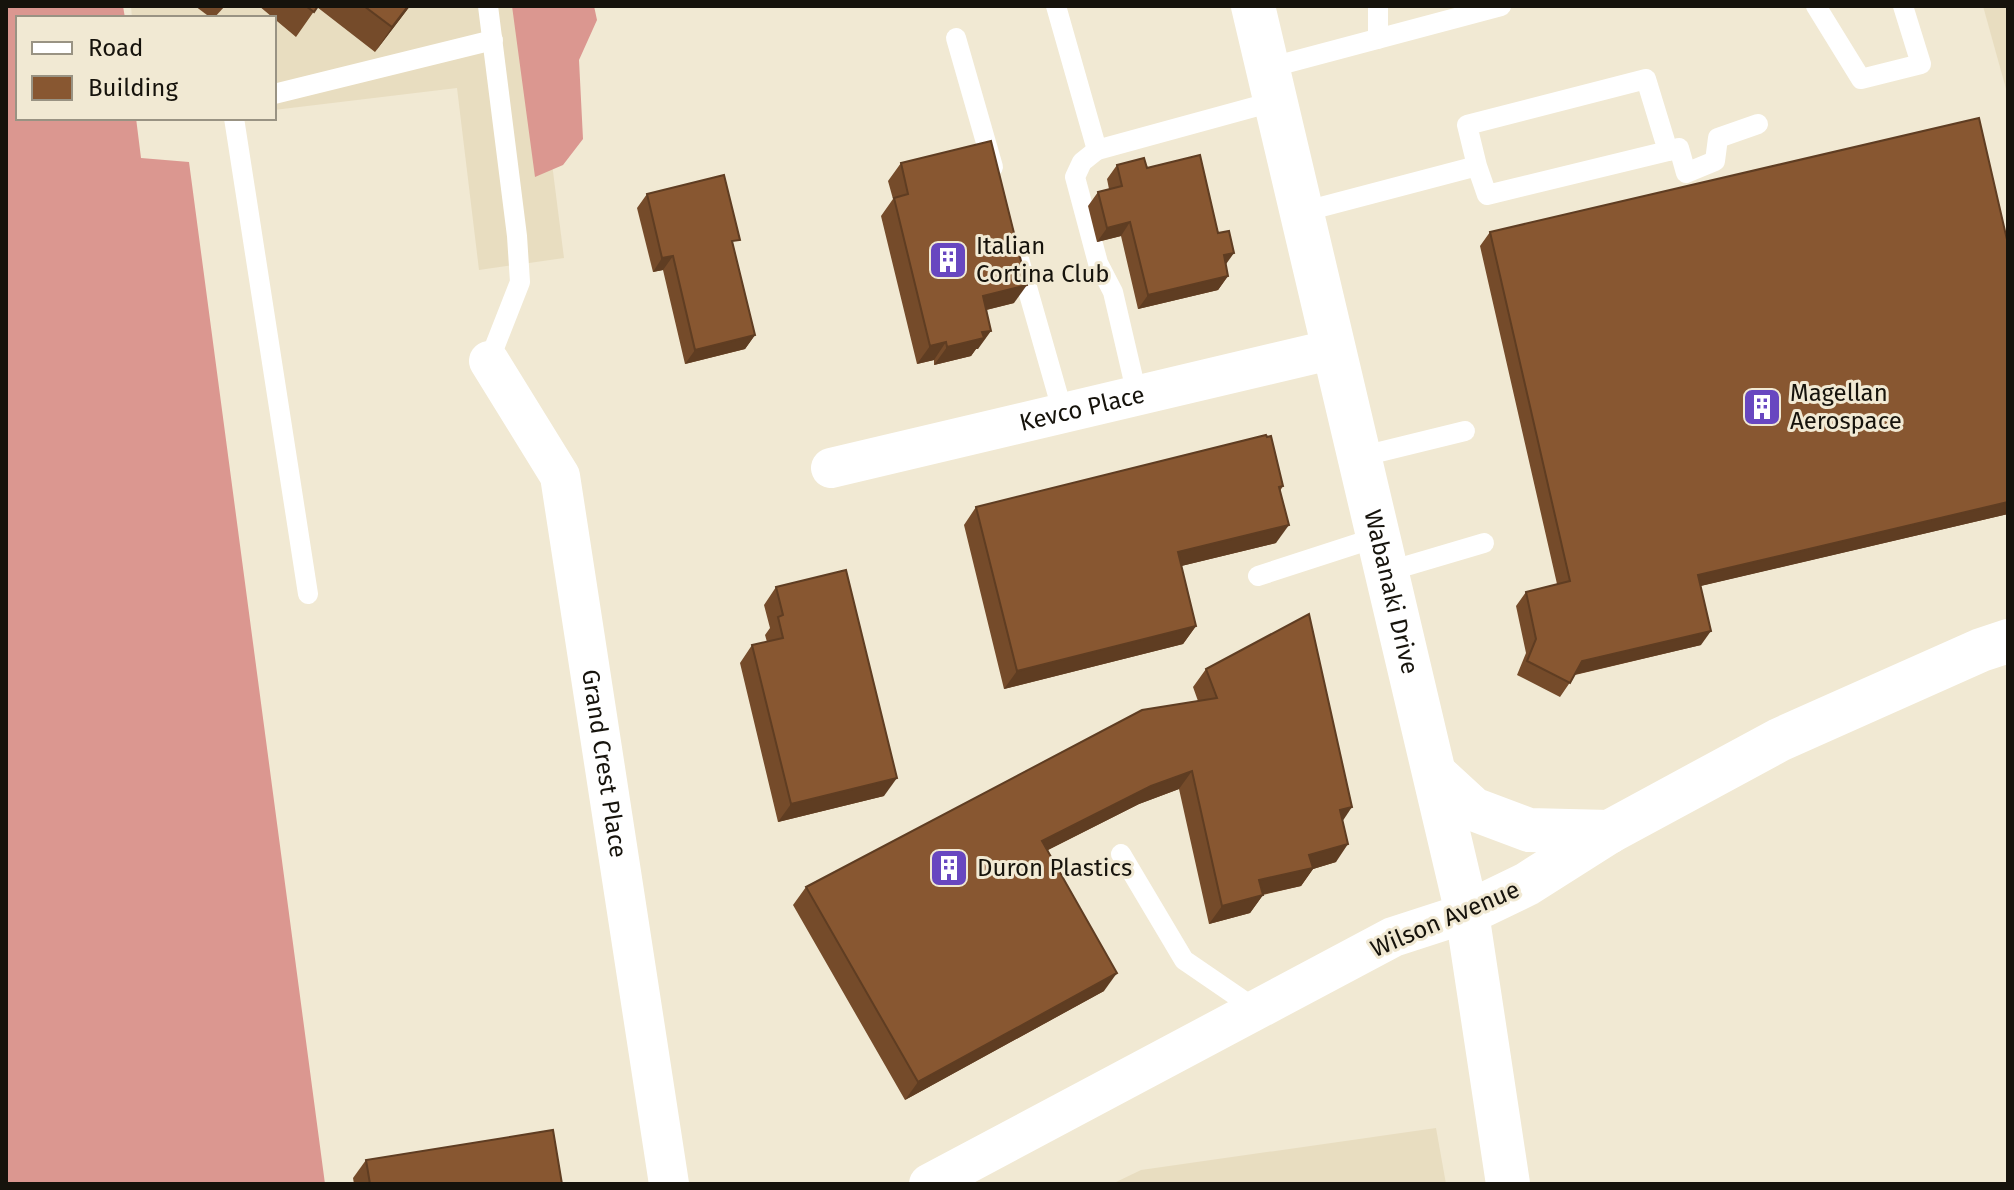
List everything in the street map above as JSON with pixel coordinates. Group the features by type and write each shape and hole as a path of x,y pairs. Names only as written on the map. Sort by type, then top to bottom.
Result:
{"street":[{"name":"Wabanaki Drive","path":"1253,6 1467,913 1508,1184"},
{"name":"Kevco Place","path":"831,468 1334,349"},
{"name":"Grand Crest Place","path":"489,361 560,476 669,1184"},
{"name":"Wilson Avenue","path":"929,1184 1393,937 1467,913 1527,884 1609,832 1779,740 1981,650 2008,641"},
{"path":"1435,774 1473,809 1529,830 1609,832"}],"lane":[{"path":"488,6 520,282 489,361"},
{"path":"1056,6 1097,150"},
{"path":"1378,6 1378,39"},
{"path":"1137,395 1113,292 1098,263 1075,177 1082,162 1097,150 1272,85 1378,39 1501,6"},
{"path":"1816,6 1861,79 1921,64 1903,6"},
{"path":"956,38 999,188"},
{"path":"276,94 493,40"},
{"path":"1668,151 1646,79 1467,125 1487,195 1668,151 1679,148 1686,173 1715,161 1718,138 1758,124"},
{"path":"234,120 308,594"},
{"path":"1302,212 1477,166"},
{"path":"1012,233 1063,413"},
{"path":"1359,457 1465,431"},
{"path":"1258,576 1382,555 1484,543"},
{"path":"1121,854 1184,960 1257,1010"}],"shaded area":[{"path":"6,6 123,6 125,16 16,16 16,120 136,120 141,158 189,162 325,1184 6,1184"},
{"path":"131,6 532,6 564,258 479,270 457,88 276,110 276,16 132,16"},
{"path":"512,6 594,6 597,20 579,60 583,139 563,165 535,177"},
{"path":"1983,6 2008,6 2008,96"},
{"path":"1436,1128 1446,1184 1112,1184 1141,1170"}],"building":[{"path":"364,6 408,6 392,27"},
{"name":"Magellan Aerospace","path":"1979,118 2008,244 2008,502 1698,575 1711,631 1582,661 1570,683 1527,661 1536,639 1526,592 1570,581 1490,232"},
{"name":"Italian Cortina Club","path":"991,141 1027,285 983,296 991,331 982,332 984,338 947,347 946,342 930,346 894,198 908,194 901,163"},
{"path":"1200,155 1218,233 1229,231 1234,253 1224,255 1228,276 1148,295 1130,222 1107,228 1098,192 1122,186 1117,165 1144,158 1147,168"},
{"path":"724,175 740,240 732,241 755,335 695,350 673,256 662,258 647,194"},
{"path":"1271,436 1289,525 1178,552 1196,626 1017,671 976,507"},
{"path":"846,570 897,778 791,804 752,645 783,638 778,617 783,615 776,587"},
{"name":"Duron Plastics","path":"1309,614 1352,807 1340,810 1348,844 1309,855 1313,868 1259,880 1263,895 1222,906 1192,771 1151,786 1042,841 1117,973 918,1082 806,887 1142,710 1217,698 1206,669"},
{"path":"553,1130 562,1184 370,1184 366,1160"}],"place":[{"name":"Italian Cortina Club","path":"948,260"},
{"name":"Magellan Aerospace","path":"1762,407"},
{"name":"Duron Plastics","path":"949,868"}]}
